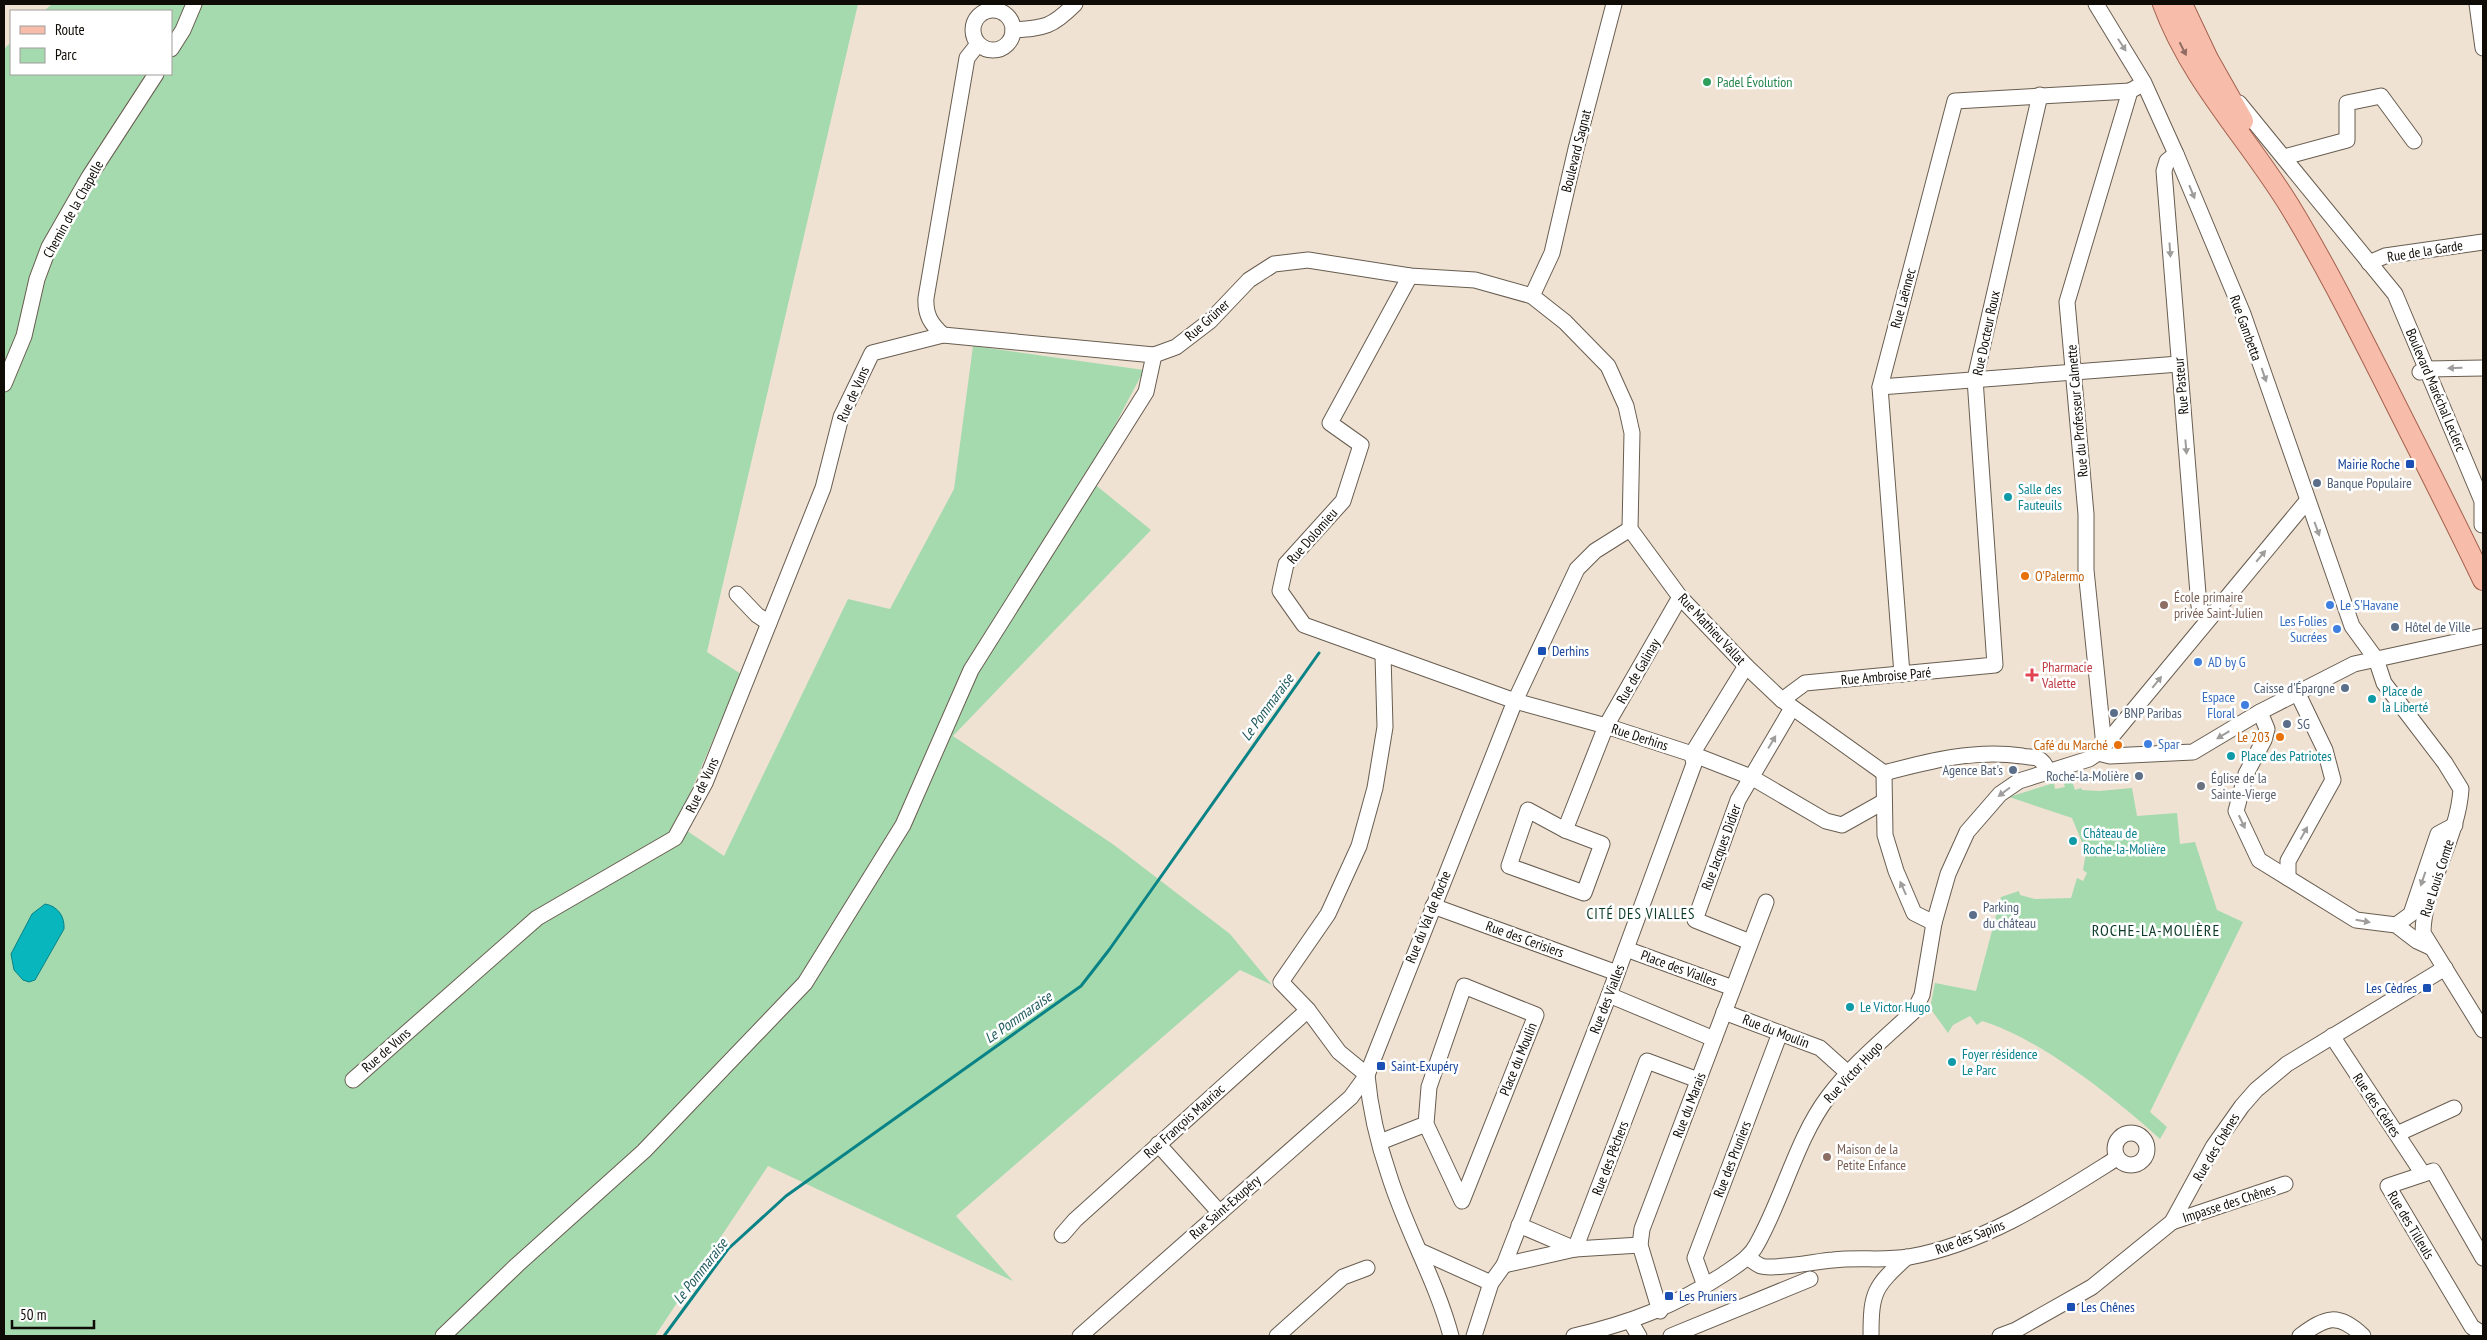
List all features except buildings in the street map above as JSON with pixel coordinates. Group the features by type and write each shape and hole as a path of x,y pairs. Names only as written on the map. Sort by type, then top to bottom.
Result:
{"main road":[{"path":"2164,4 2183,51 2218,104 2270,175 2346,306"},
{"path":"2182,4 2208,59 2315,238 2346,306 2483,580"}],"street":[{"path":"172,46 183,30 194,4"},
{"path":"1013,30 1044,28 1064,15 1075,4"},
{"name":"Boulevard Sagnat","path":"1532,296 1552,253 1576,149 1614,4"},
{"name":"Rue Gambetta","path":"2096,4 2144,84 2176,154 2242,314 2352,626 2376,659"},
{"path":"2476,4 2483,48"},
{"path":"993,7 1009,18 1013,30 1012,37 1004,47 990,50 978,44 972,32 975,19 993,7"},
{"path":"944,335 934,327 928,317 926,298 967,58 978,44"},
{"name":"Chemin de la Chapelle","path":"4,384 24,336 37,279 49,247 89,177 155,75"},
{"name":"Boulevard Maréchal Leclerc","path":"2221,81 2284,157 2368,264 2395,294 2424,371 2482,501 2483,526"},
{"path":"2130,91 2144,84"},
{"name":"Rue Laënnec","path":"1902,674 1880,387 1954,101 2130,91"},
{"name":"Rue du Professeur Calmette","path":"2101,749 2086,570 2086,514 2067,302 2130,91"},
{"name":"Rue Docteur Roux","path":"1995,665 1975,379 2040,95"},
{"path":"2284,157 2347,140 2347,104 2381,96 2414,141"},
{"name":"Rue Pasteur","path":"2176,154 2167,161 2164,171 2199,606 2207,620"},
{"name":"Rue de la Garde","path":"2368,264 2385,256 2483,242"},
{"name":"Rue Grüner","path":"872,353 944,335 1154,355 1176,347 1210,321 1249,280 1274,264 1308,260 1410,276 1475,280 1532,296"},
{"name":"Rue Dolomieu","path":"1383,655 1304,625 1280,592 1286,564 1343,501 1361,445 1330,423 1410,276"},
{"path":"1532,296 1565,322 1608,366 1626,406 1632,434 1630,529"},
{"name":"Rue de Vuns","path":"352,1080 537,918 675,838 705,783 823,488 841,417 872,353"},
{"path":"443,1336 517,1265 644,1151 805,983 903,825 971,670 1146,392 1154,355"},
{"path":"1880,387 2179,364"},
{"path":"2424,371 2483,368"},
{"path":"2307,501 2101,749 2110,756 2193,752 2260,712 2354,664 2483,636"},
{"name":"Rue Mathieu Vallat","path":"1630,529 1680,597 1746,666 1787,704 1884,773"},
{"name":"Rue du Val de Roche","path":"1451,1336 1443,1308 1389,1176 1369,1099 1367,1074 1515,701 1577,569 1595,551 1630,529"},
{"path":"737,594 757,615 769,623"},
{"name":"Rue de Galinay","path":"1565,830 1606,726 1680,597"},
{"path":"1367,1074 1339,1052 1308,1010 1281,982 1328,914 1359,846 1375,788 1385,727 1383,655"},
{"name":"Rue Derhins","path":"1383,655 1515,701 1606,726 1692,754 1751,777 1826,821 1842,825 1884,802"},
{"name":"Rue Louis Comte","path":"2376,659 2384,683 2445,763 2461,789 2455,825 2423,916 2423,933 2430,948"},
{"name":"Rue Ambroise Paré","path":"1787,704 1805,683 1995,665"},
{"name":"Rue des Vialles","path":"1474,1336 1492,1282 1504,1265 1609,996 1694,764 1692,754 1746,666"},
{"path":"2288,878 2288,861 2333,780 2325,750 2297,692"},
{"path":"1751,777 1787,704"},
{"path":"2260,712 2267,729 2264,740 2246,774 2236,811 2259,860 2356,920 2396,925 2430,948 2445,968 2483,1030"},
{"name":"Rue Victor Hugo","path":"1574,1336 1660,1311 1705,1286 1748,1258 1757,1246 1771,1217 1811,1124 1828,1096 1914,1011 1922,995 1934,923 1948,874 1973,823 2000,794 2018,782 2089,760 2101,749"},
{"path":"1934,923 1914,913 1896,870 1885,835 1884,773 1926,762 1967,755 2005,754 2038,758 2049,773"},
{"name":"Rue Jacques Didier","path":"1750,942 1695,920 1738,800 1751,777"},
{"path":"1528,810 1565,830 1602,844 1584,893 1509,866 1528,810"},
{"path":"2396,925 2411,914 2438,834 2455,825"},
{"name":"Rue du Marais","path":"1660,1311 1640,1245 1642,1229 1766,902"},
{"name":"Rue des Cerisiers","path":"1433,906 1617,973"},
{"name":"Place des Vialles","path":"1626,949 1733,988"},
{"name":"Rue des Chênes","path":"2000,1336 2016,1330 2092,1287 2172,1222 2213,1148 2242,1106 2256,1090 2287,1064 2445,968"},
{"name":"Place du Moulin","path":"1464,986 1536,1015 1462,1201 1426,1124 1429,1087 1464,986"},
{"path":"1609,996 1714,1039"},
{"name":"Rue François Mauriac","path":"1062,1235 1075,1220 1158,1144 1308,1010"},
{"name":"Rue du Moulin","path":"1724,1012 1820,1048 1849,1074"},
{"name":"Rue des Pruniers","path":"1705,1286 1695,1258 1780,1033"},
{"name":"Rue des Cèdres","path":"2332,1036 2423,1174"},
{"name":"Rue des Pêchers","path":"1575,1249 1647,1061 1698,1080"},
{"name":"Rue Saint-Exupéry","path":"1080,1336 1351,1097 1367,1074"},
{"path":"2397,1134 2454,1108"},
{"path":"1380,1142 1426,1124"},
{"path":"1158,1144 1220,1213"},
{"name":"Rue des Sapins","path":"1748,1258 1761,1266 1844,1259 1907,1257 1942,1250 1993,1230 2039,1207 2117,1158"},
{"path":"2423,1174 2433,1171 2483,1258"},
{"name":"Rue des Tilleuls","path":"2423,1174 2388,1186 2472,1327 2483,1334"},
{"name":"Impasse des Chênes","path":"2172,1222 2285,1184"},
{"path":"1519,1226 1575,1249"},
{"path":"1504,1265 1575,1249 1640,1245"},
{"path":"1420,1251 1492,1282"},
{"path":"1871,1336 1871,1304 1882,1280 1907,1257"},
{"path":"1276,1336 1344,1277 1367,1268"},
{"path":"1671,1336 1810,1280"},
{"path":"2300,1336 2319,1322 2333,1320 2348,1322 2363,1336"},
{"path":"1097,1321 1098,1336"},
{"path":"1630,1321 1639,1336"}],"green space":[{"path":"52,4 858,4 707,652 741,674 677,824 724,856 848,599 890,609 954,489 973,346 1144,370 1087,478 1151,530 953,736 1114,845 1230,934 1272,985 1240,970 956,1216 1013,1281 768,1166 655,1336 4,1336 4,49 10,43 10,75 172,75 172,10 45,10"},
{"path":"2071,778 2075,790 2081,788 2082,790 2099,791 2132,788 2137,816 2177,813 2180,844 2195,842 2217,910 2243,922 2150,1112 2167,1127 2160,1139 2099,1088 2052,1055 2028,1041 1982,1021 1977,1025 1970,1016 1953,1025 1948,1033 1930,1008 1935,983 1976,991 2001,897 2019,891 2020,895 2035,899 2071,898 2077,878 2083,881 2087,873 2083,870 2086,852 2072,818 2009,797 2054,783 2055,789 2065,787 2063,780"}],"water":[{"path":"45,904 54,907 60,913 64,929 35,980 29,982 23,980 14,970 11,954 32,914"}],"waterway":[{"name":"Le Pommaraise","path":"664,1336 728,1249 786,1196 1081,986 1109,950 1319,653"}],"place":[{"name":"Padel Évolution","path":"1707,82"},
{"name":"Mairie Roche","path":"2410,464"},
{"name":"Banque Populaire","path":"2317,483"},
{"name":"Salle des Fauteuils","path":"2008,497"},
{"name":"O'Palermo","path":"2025,576"},
{"name":"École primaire privée Saint-Julien","path":"2164,605"},
{"name":"Le S'Havane","path":"2330,605"},
{"name":"Hôtel de Ville","path":"2395,627"},
{"name":"Les Folies Sucrées","path":"2337,629"},
{"name":"Derhins","path":"1542,651"},
{"name":"AD by G","path":"2198,662"},
{"name":"Pharmacie Valette","path":"2032,675"},
{"name":"Caisse d'Épargne","path":"2345,688"},
{"name":"Place de la Liberté","path":"2372,699"},
{"name":"Espace Floral","path":"2245,705"},
{"name":"BNP Paribas","path":"2114,713"},
{"name":"SG","path":"2287,724"},
{"name":"Le 203","path":"2280,737"},
{"name":"Spar","path":"2148,744"},
{"name":"Café du Marché","path":"2118,745"},
{"name":"Place des Patriotes","path":"2231,756"},
{"name":"Agence Bat's","path":"2013,770"},
{"name":"Roche-la-Molière","path":"2139,776"},
{"name":"Église de la Sainte-Vierge","path":"2201,786"},
{"name":"Château de Roche-la-Molière","path":"2073,841"},
{"name":"Parking du château","path":"1973,915"},
{"name":"Les Cèdres","path":"2427,988"},
{"name":"Le Victor Hugo","path":"1850,1007"},
{"name":"Foyer résidence Le Parc","path":"1952,1062"},
{"name":"Saint-Exupéry","path":"1381,1066"},
{"name":"Maison de la Petite Enfance","path":"1827,1157"},
{"name":"Les Pruniers","path":"1669,1296"},
{"name":"Les Chênes","path":"2071,1307"}],"district":[{"name":"CITÉ DES VIALLES","path":"1641,913"},
{"name":"ROCHE-LA-MOLIÈRE","path":"2156,930"}]}
